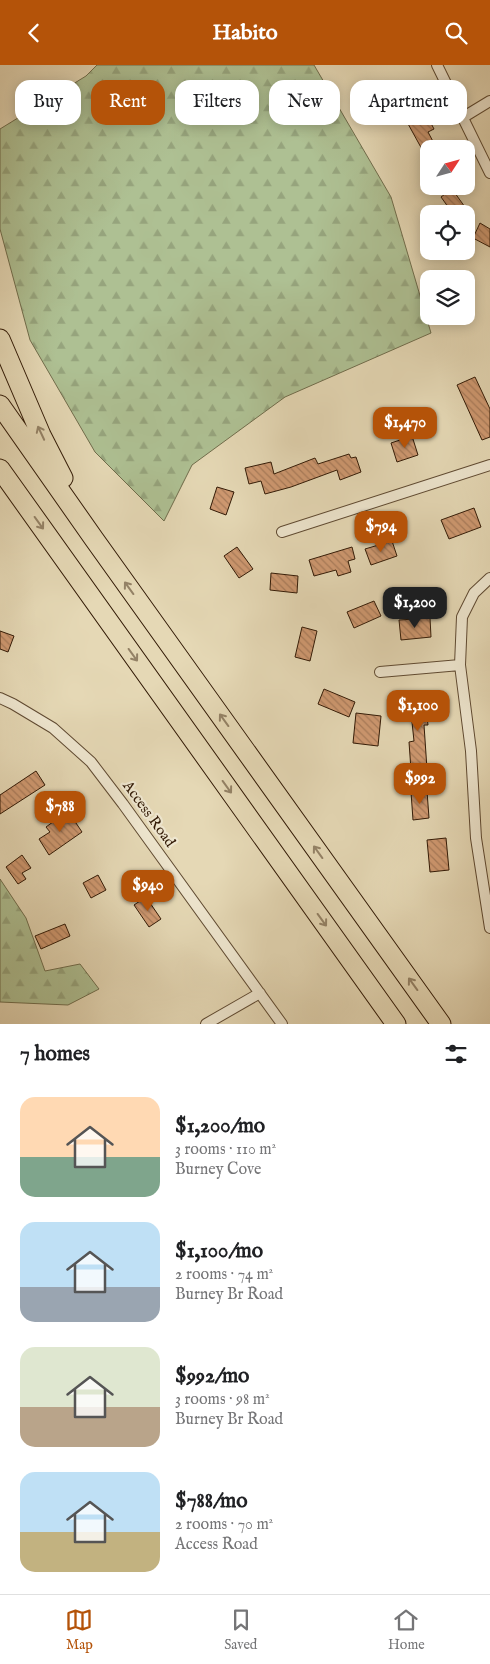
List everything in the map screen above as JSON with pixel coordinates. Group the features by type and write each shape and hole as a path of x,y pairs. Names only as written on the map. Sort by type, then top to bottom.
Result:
{"highway":[{"path":"0,339 41,435 94,539"},
{"path":"0,405 441,1024"},
{"path":"0,469 396,1024"},
{"path":"0,477 26,505"}],"street":[{"path":"437,65 444,80"},
{"path":"467,115 490,101"},
{"path":"466,125 490,173"},
{"path":"282,532 490,465"},
{"path":"490,578 474,593 462,617 460,665 471,751 476,838 490,928"},
{"path":"380,671 460,665"},
{"name":"Access Road","path":"0,698 54,728 91,762 123,803 282,1024"},
{"path":"206,1024 260,993"}],"green space":[{"path":"97,65 314,65 323,80 269,80 269,125 340,125 340,110 391,197 420,296 420,325 429,325 431,333 285,397 192,465 164,521 95,452 30,340 0,229 0,129 15,120 15,125 81,125 80,80"},
{"path":"0,879 26,918 45,971 80,964 99,989 68,1005 0,1002"}],"building":[{"path":"409,125 432,125 434,129 428,132 432,140 420,140 420,146"},
{"path":"444,195 456,195 464,205 447,205 441,197"},
{"path":"480,223 490,229 490,247 475,239 475,234"},
{"path":"475,377 490,409 490,437 482,440 457,385"},
{"path":"412,436 418,455 397,462 391,443"},
{"path":"349,454 351,458 356,457 361,472 340,480 337,470 291,487 265,494 261,481 249,484 245,468 271,462 274,474 315,458 318,464"},
{"path":"217,487 234,492 226,515 210,509"},
{"path":"474,508 481,527 449,539 441,520"},
{"path":"392,541 397,556 371,565 365,549"},
{"path":"237,547 253,569 239,578 224,556"},
{"path":"352,547 355,559 348,561 351,572 338,576 336,570 314,576 309,560"},
{"path":"271,573 298,576 297,593 270,590"},
{"path":"374,601 381,616 354,628 347,612"},
{"path":"430,618 431,637 401,640 399,620"},
{"path":"302,627 317,631 310,661 295,657"},
{"path":"0,631 14,636 8,652 0,649"},
{"path":"324,689 355,702 349,717 318,704"},
{"path":"424,692 428,725 424,725 427,769 411,770 409,742 414,741 409,694"},
{"path":"356,713 381,716 378,746 353,743"},
{"path":"36,771 45,785 0,814 0,795"},
{"path":"427,791 429,818 413,820 411,792"},
{"path":"68,811 82,832 49,855 39,839 50,832 46,827"},
{"path":"446,838 449,870 430,872 427,840"},
{"path":"22,855 31,868 22,873 26,879 18,884 6,867"},
{"path":"98,875 106,890 91,898 83,883"},
{"path":"146,897 161,919 149,927 134,905"},
{"path":"65,924 70,936 41,949 35,936"}]}
